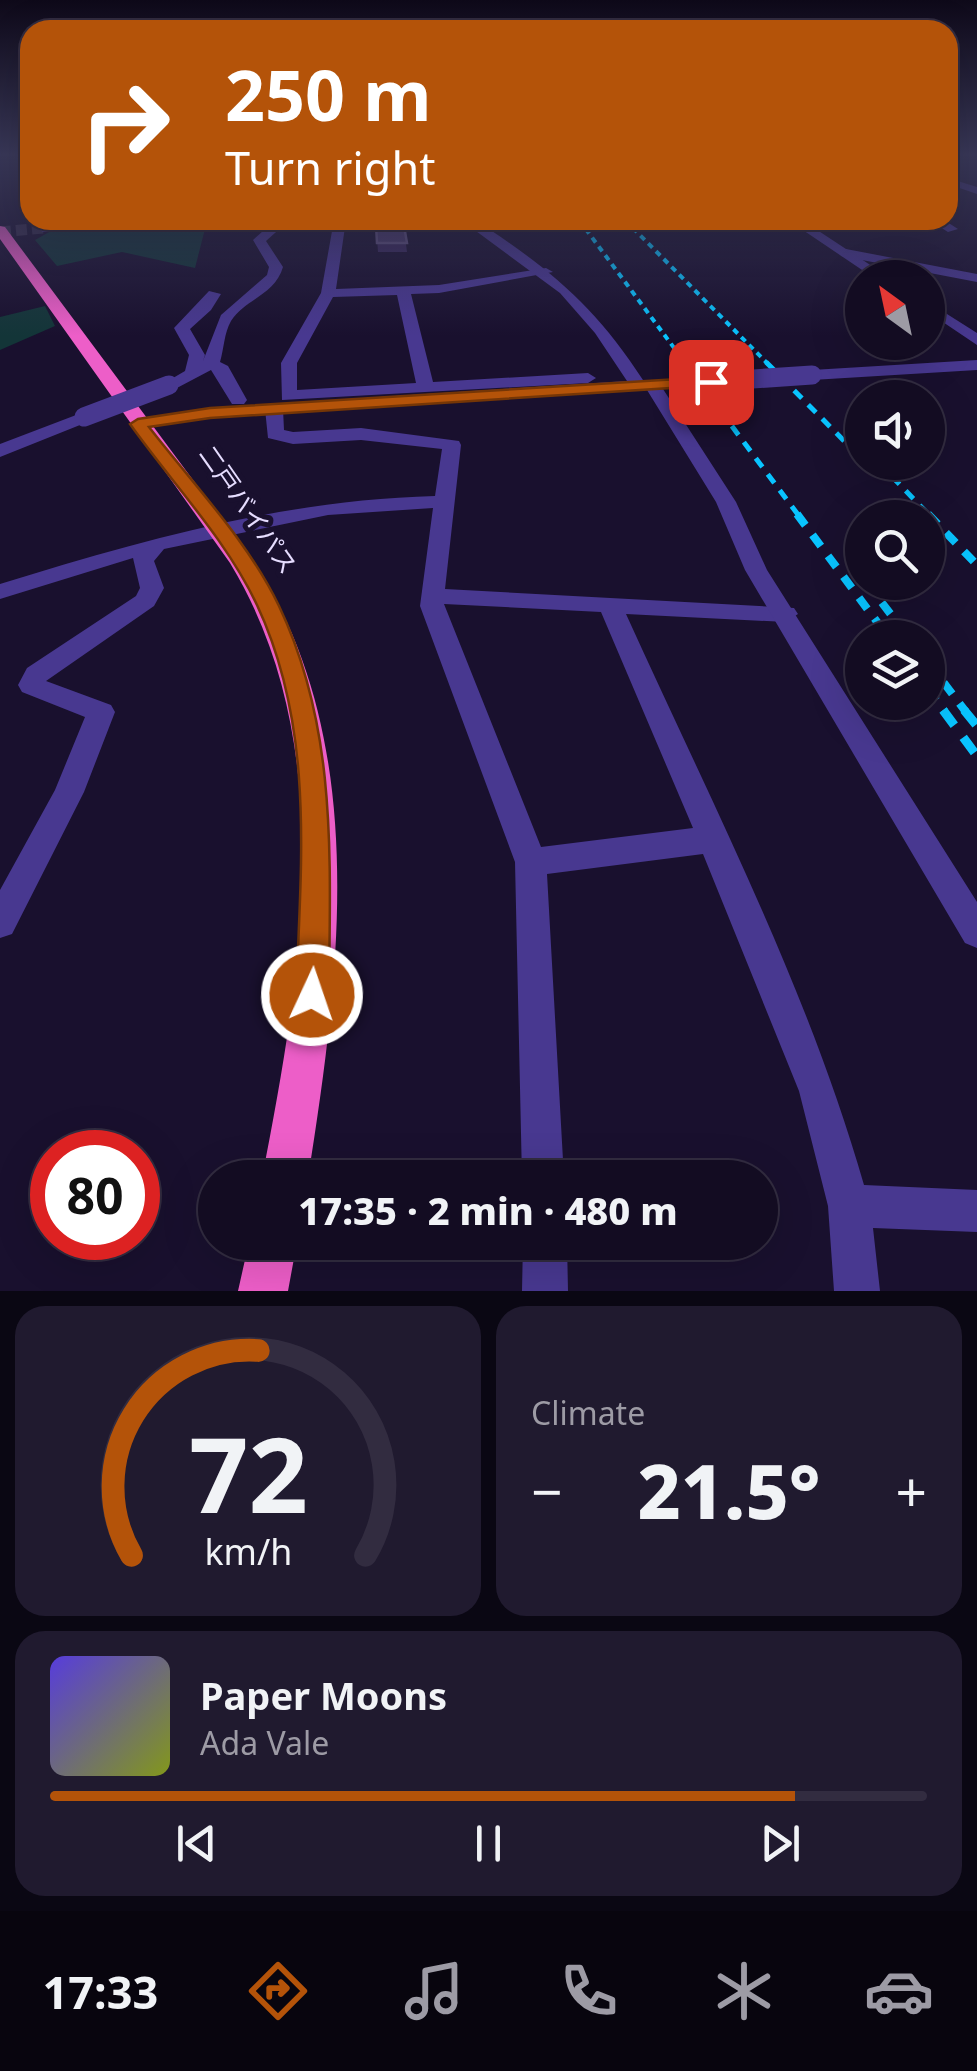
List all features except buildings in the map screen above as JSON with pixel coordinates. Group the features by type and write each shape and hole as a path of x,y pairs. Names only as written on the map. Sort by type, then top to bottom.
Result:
{"highway":[{"name":"二戸バイパス","path":"0,230 138,424 218,528 268,605 286,646 311,751 318,897 312,995 288,1160"},
{"path":"262,1291 269,1260"}],"street":[{"path":"0,451 169,385 211,364 218,333 228,314 276,272 260,240 273,230"},
{"path":"338,230 328,293 289,363 288,396 588,378"},
{"path":"482,230 546,272 584,305 656,385 726,502 756,570 977,932"},
{"path":"810,230 858,260"},
{"path":"846,252 977,278"},
{"path":"328,293 404,293 546,272"},
{"path":"404,293 425,386"},
{"path":"192,375 197,355 182,328 206,308 214,294"},
{"path":"945,318 977,340"},
{"path":"211,364 222,369 238,400"},
{"path":"138,424 274,409 977,365"},
{"path":"274,409 275,434 293,438 361,434 452,445 432,606 531,862 542,1160"},
{"path":"0,592 160,542 310,508 380,501 444,502"},
{"path":"0,923 69,792 101,712 31,685 36,674 146,601 152,588 143,560 160,542"},
{"path":"432,596 786,614"},
{"path":"610,605 714,839 818,1090 849,1206 857,1291"},
{"path":"531,862 714,839"},
{"path":"849,1206 977,1211"},
{"path":"545,1260 546,1291"}],"green space":[{"path":"205,230 195,268 122,252 57,266 35,240 51,231"},
{"path":"45,306 55,326 0,350 0,317"}],"tunnel":[{"path":"0,232 22,230"}],"railway":[{"path":"586,230 686,364"},
{"path":"635,230 768,364"},
{"path":"684,362 799,516"},
{"path":"766,362 845,442"},
{"path":"895,480 915,500"},
{"path":"797,514 876,620"},
{"path":"945,532 977,565"},
{"path":"880,600 895,620"},
{"path":"945,684 966,712"},
{"path":"964,710 977,726"},
{"path":"945,713 977,756"}],"route":[{"path":"312,995 318,897 317,815 311,751 286,646 268,605 241,560 138,424 210,413 711,382"}]}
